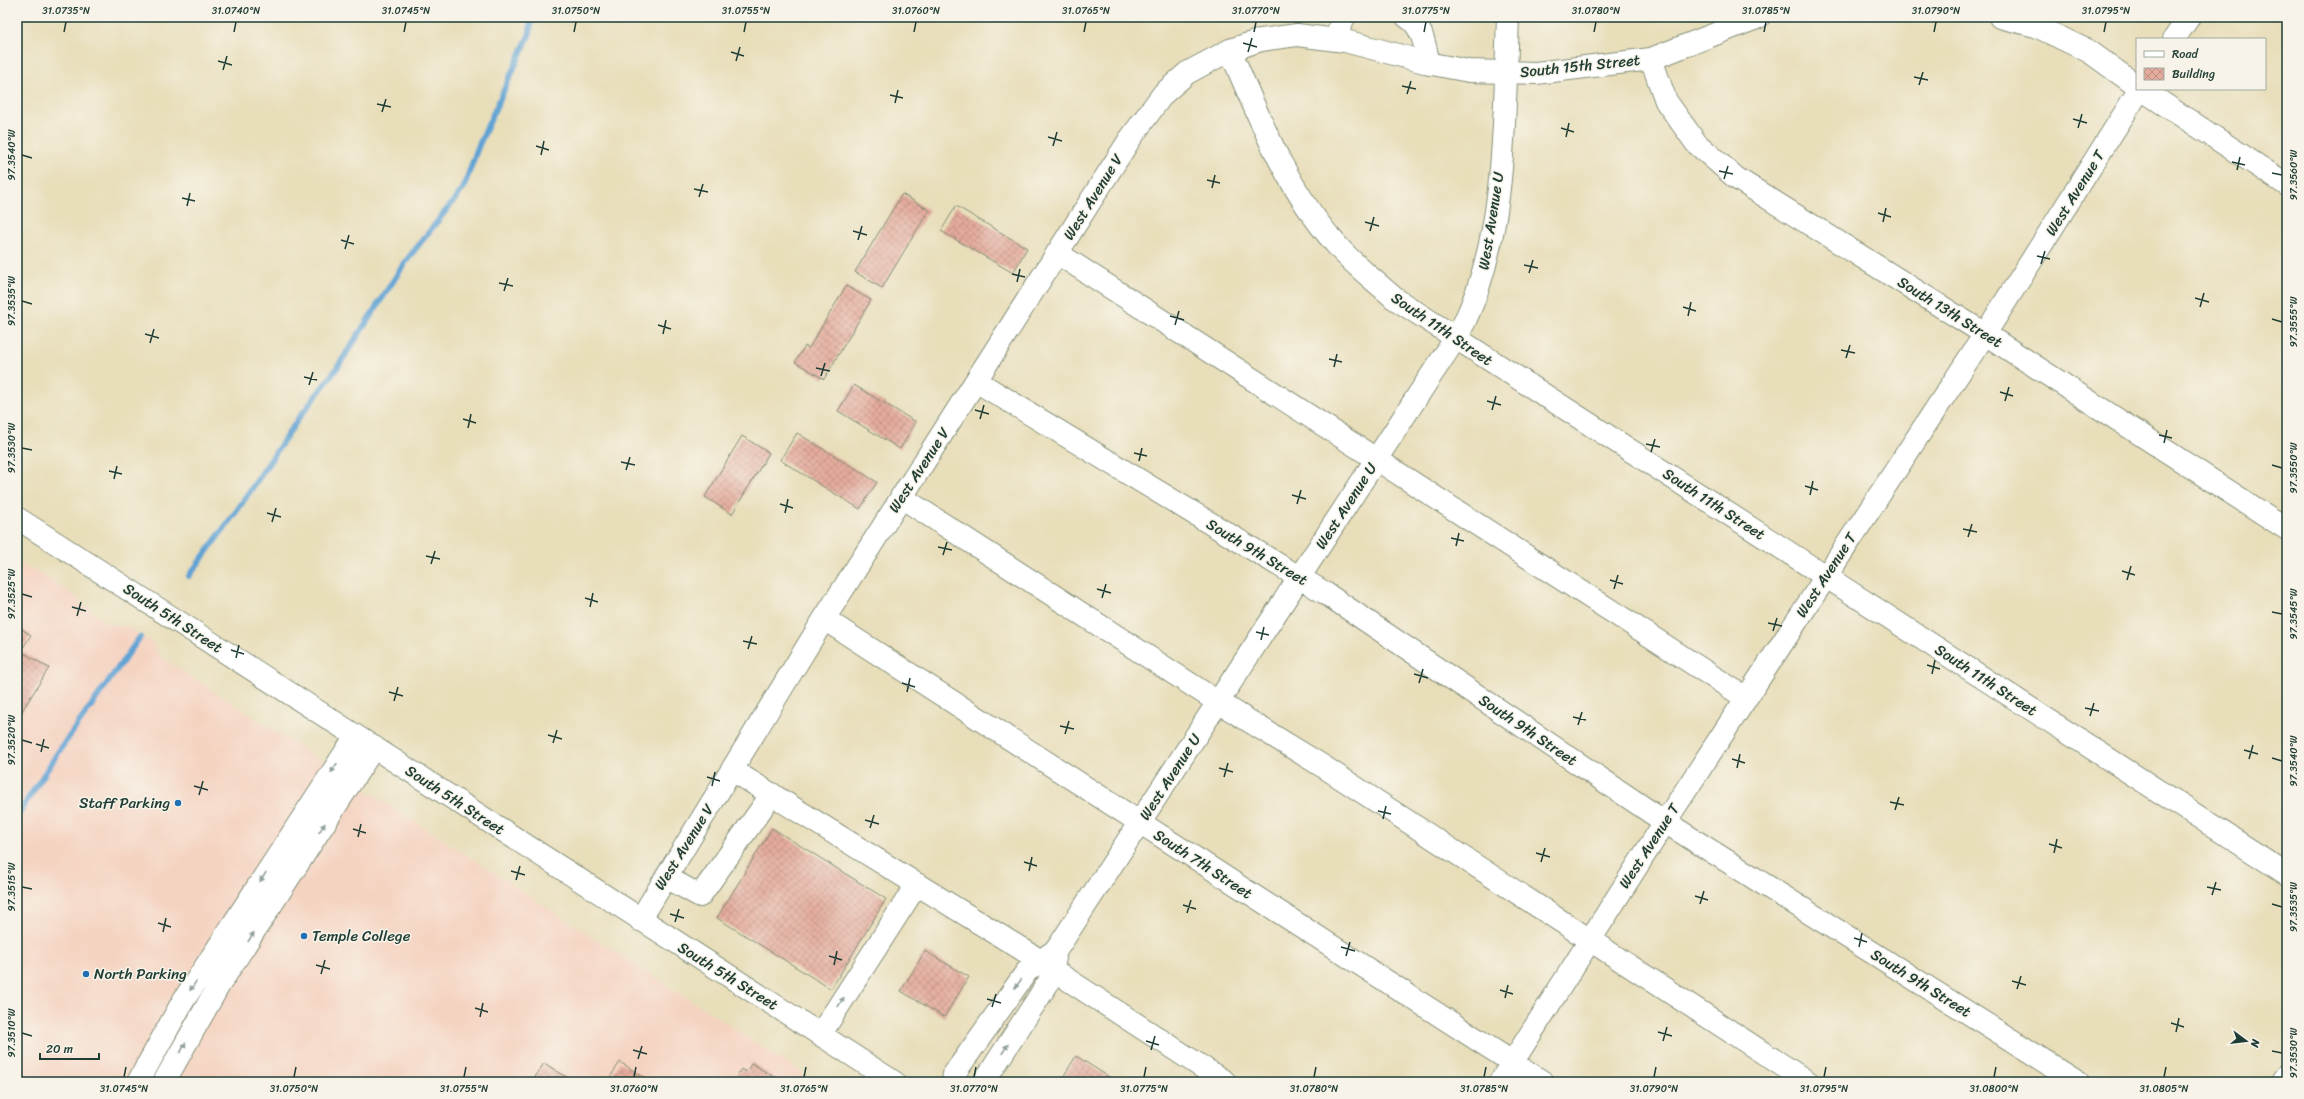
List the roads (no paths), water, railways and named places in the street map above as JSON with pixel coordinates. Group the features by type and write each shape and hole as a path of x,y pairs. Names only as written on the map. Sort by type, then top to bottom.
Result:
{"street":[{"path":"1334,40 1344,17"},
{"path":"1407,17 1414,21 1421,32 1429,64"},
{"name":"West Avenue U","path":"953,1082 954,1074 1027,971 1050,960 1300,578 1464,322 1483,274 1494,223 1500,165 1508,17"},
{"name":"South 15th Street","path":"1230,50 1261,40 1297,35 1334,40 1429,64 1469,71 1536,73 1651,59 1759,17"},
{"path":"2000,17 2036,26 2090,52 2136,85"},
{"path":"2175,38 2188,17"},
{"name":"West Avenue V","path":"640,920 824,619 1130,139 1163,94 1186,73 1230,50"},
{"name":"South 11th Street","path":"1230,50 1276,156 1306,207 1334,243 1394,298 2287,874"},
{"name":"South 13th Street","path":"1651,59 1666,101 1696,143 1736,178 1985,334 2287,530"},
{"name":"West Avenue T","path":"1500,1082 1664,822 1985,334 2140,90"},
{"path":"2143,90 2287,185"},
{"path":"1057,253 1746,698"},
{"name":"South 9th Street","path":"976,381 1300,578 1664,822 2078,1082"},
{"path":"902,497 1218,702 1324,767 1808,1082"},
{"name":"South 5th Street","path":"17,518 894,1082"},
{"name":"South 7th Street","path":"824,619 1543,1082"},
{"path":"138,1082 183,1001 356,736"},
{"path":"164,1082 219,985 374,748"},
{"path":"732,770 917,884 1050,960 1225,1082"},
{"path":"666,877 700,896 772,794"},
{"path":"820,1035 917,884"},
{"name":"West Avenue U","path":"984,1082 1050,980 1050,960"},
{"path":"2282,1082 2287,1075"}],"waterway":[{"path":"189,576 238,509 298,419 335,371 406,261 463,189 478,147 530,33 531,17"},
{"path":"17,816 61,748 140,637"}],"place":[{"name":"Staff Parking","path":"178,803"},
{"name":"Temple College","path":"304,936"},
{"name":"North Parking","path":"86,974"}]}
